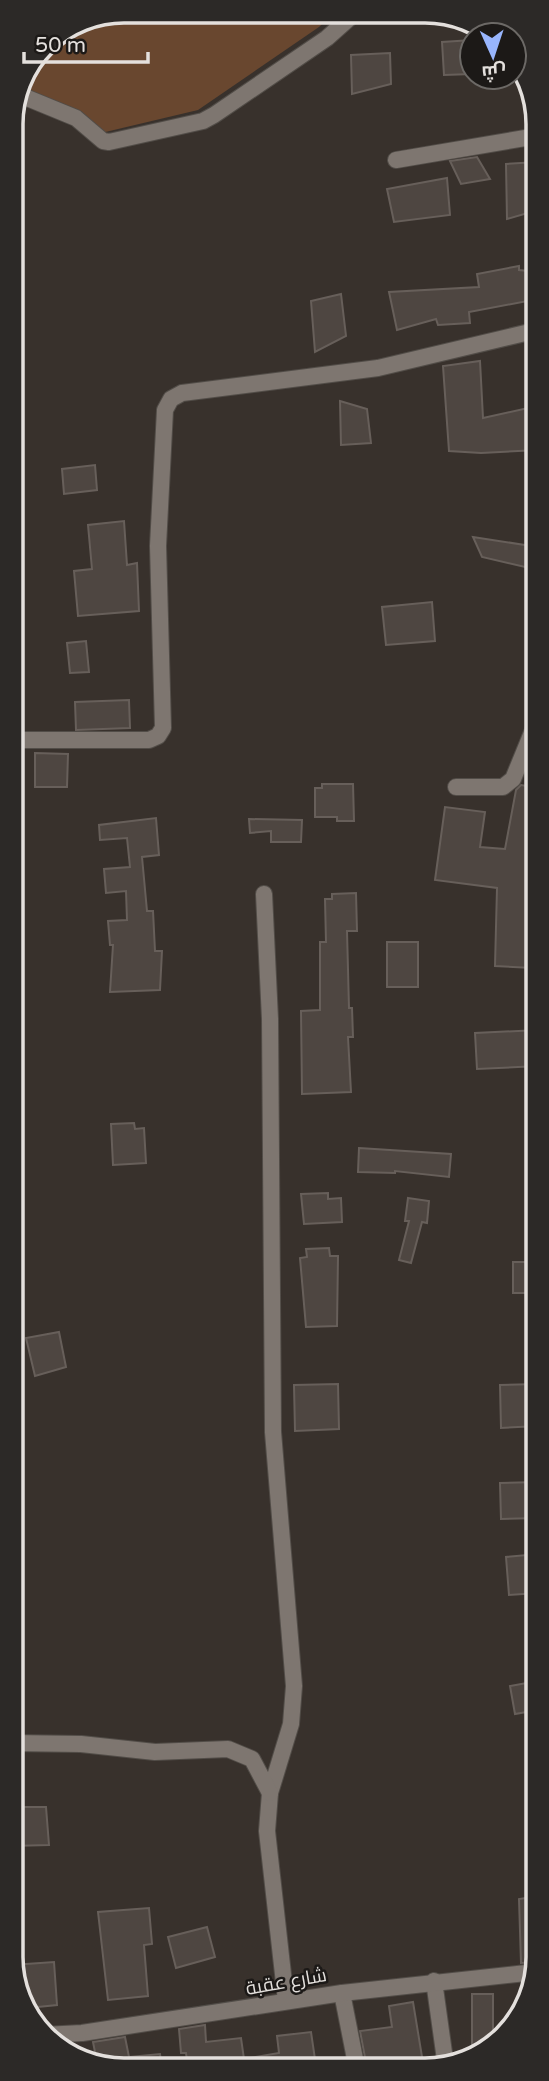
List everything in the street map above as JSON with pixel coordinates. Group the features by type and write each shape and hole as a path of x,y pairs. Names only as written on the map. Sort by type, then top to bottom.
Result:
{"street":[{"path":"26,97 76,118 103,141 109,142 203,121 327,38 344,23"},
{"path":"396,160 526,138"},
{"path":"23,740 149,740 158,736 163,728 158,546 165,410 171,399 182,393 377,368 526,333"},
{"path":"456,787 503,788 513,779 526,747"},
{"path":"264,894 270,1019 273,1432 294,1686 291,1724 270,1793 267,1831 286,2001"},
{"path":"23,1743 81,1744 155,1752 228,1749 252,1759 270,1793"},
{"name":"شارع عقبة","path":"58,2034 95,2031 434,1980 525,1973"},
{"path":"434,1980 444,2056"},
{"path":"342,1993 355,2058"}],"shaded area":[{"path":"123,23 323,23 198,110 97,134 26,98 44,62 73,36 91,28"}],"building":[{"path":"458,41 458,74 444,75 442,42"},
{"path":"390,53 391,84 352,94 351,55"},
{"path":"477,157 490,179 461,184 450,161"},
{"path":"526,163 526,213 507,219 506,164"},
{"path":"447,178 450,215 394,222 387,189"},
{"path":"519,266 519,270 526,271 526,301 469,312 470,323 438,325 436,319 397,330 389,292 479,287 477,274"},
{"path":"341,294 346,336 315,352 311,301"},
{"path":"480,361 483,418 526,408 526,451 481,453 449,451 443,366"},
{"path":"340,401 367,409 371,443 341,445"},
{"path":"95,465 97,490 64,494 62,469"},
{"path":"124,521 127,565 137,563 139,611 78,616 74,571 92,569 88,525"},
{"path":"473,537 526,545 526,567 482,557"},
{"path":"432,602 435,641 386,645 382,607"},
{"path":"86,641 89,672 70,673 67,643"},
{"path":"129,700 130,728 76,730 75,702"},
{"path":"35,753 68,754 67,787 35,787"},
{"path":"322,784 353,784 354,821 337,821 337,817 315,817 315,788 322,788"},
{"path":"521,785 526,786 526,968 495,966 497,888 435,880 445,807 485,812 480,847 505,849 516,790"},
{"path":"156,818 159,855 142,857 147,911 153,911 155,951 162,951 160,990 110,992 113,945 110,945 108,921 127,920 126,891 106,893 104,869 130,867 127,838 100,840 99,825"},
{"path":"249,819 302,820 301,842 271,842 271,831 250,833"},
{"path":"356,893 357,931 347,931 349,1008 352,1008 353,1037 348,1037 351,1092 302,1094 301,1011 320,1010 320,942 326,942 325,899 332,899 332,894"},
{"path":"387,942 418,942 418,987 387,987"},
{"path":"526,1031 526,1067 477,1069 475,1033"},
{"path":"134,1123 135,1129 144,1128 146,1163 113,1165 111,1124"},
{"path":"359,1148 451,1154 449,1177 395,1171 358,1172"},
{"path":"328,1193 328,1199 341,1198 342,1222 304,1224 301,1194"},
{"path":"408,1198 429,1201 427,1223 422,1222 411,1263 399,1260 409,1221 405,1221"},
{"path":"329,1248 330,1256 338,1256 337,1326 306,1327 300,1258 307,1257 306,1249"},
{"path":"513,1262 526,1262 526,1293 513,1293"},
{"path":"59,1332 66,1367 35,1376 26,1338"},
{"path":"338,1384 339,1429 295,1431 294,1385"},
{"path":"526,1384 526,1427 501,1428 500,1385"},
{"path":"526,1482 526,1518 501,1519 500,1483"},
{"path":"526,1555 526,1594 509,1595 506,1557"},
{"path":"526,1683 526,1712 515,1714 510,1686"},
{"path":"23,1807 46,1807 49,1845 23,1846"},
{"path":"526,1898 526,1963 521,1963 519,1899"},
{"path":"149,1908 152,1944 144,1945 148,1996 108,2000 98,1912"},
{"path":"207,1927 215,1957 176,1968 168,1937"},
{"path":"54,1962 57,2005 36,2007 26,1984 23,1964"},
{"path":"472,1994 493,1994 493,2032 472,2047"},
{"path":"413,2002 422,2058 365,2058 360,2031 392,2027 389,2006"},
{"path":"205,2025 206,2042 241,2038 244,2058 187,2058 186,2053 181,2053 179,2029"},
{"path":"311,2032 315,2058 250,2058 279,2053 277,2036"},
{"path":"125,2037 129,2057 160,2054 161,2058 123,2058 95,2054 93,2042"}]}
